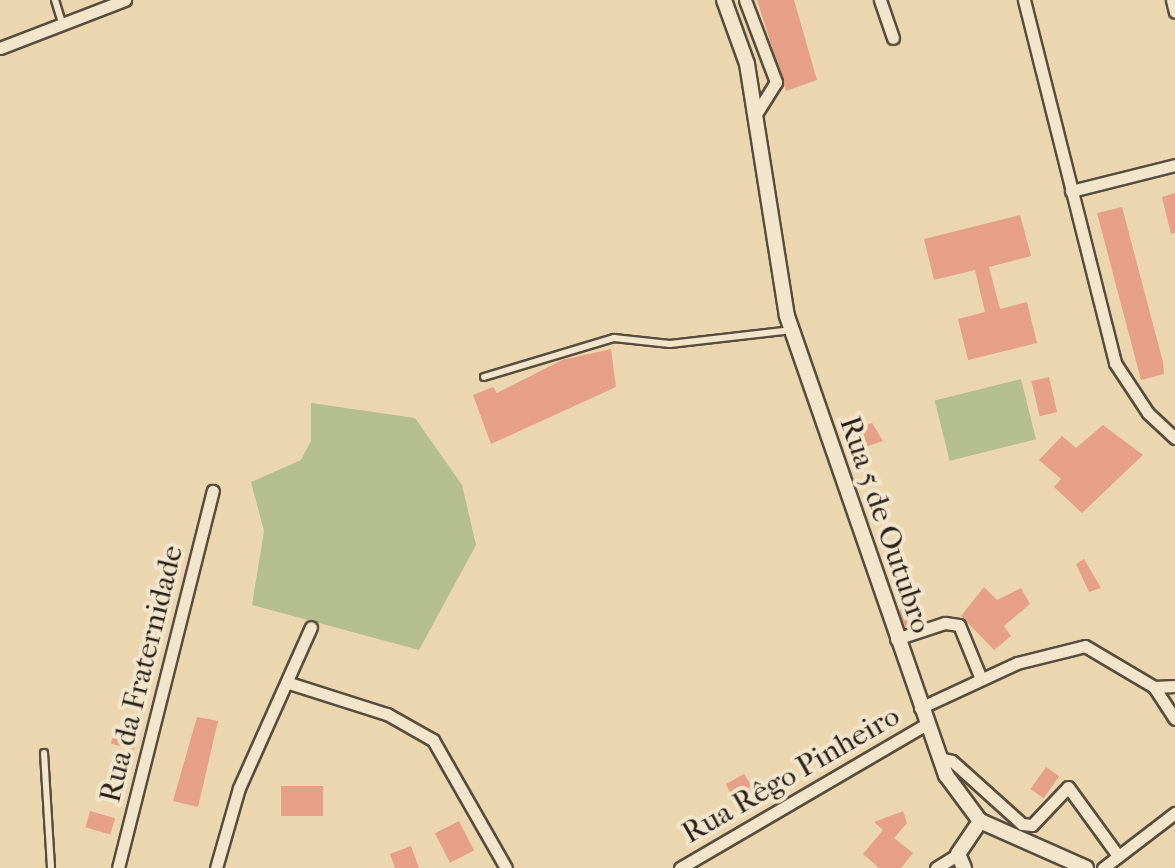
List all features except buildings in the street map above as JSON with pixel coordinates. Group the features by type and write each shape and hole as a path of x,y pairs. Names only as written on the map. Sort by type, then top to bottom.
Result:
{"street":[{"path":"0,48 63,27 125,0"},
{"name":"Rua 5 de Outubro","path":"724,0 747,64 792,330 926,724 940,758 980,821"},
{"path":"745,0 776,82 755,116"},
{"path":"880,0 893,38"},
{"path":"1024,0 1115,363 1148,413 1175,438"},
{"path":"1172,0 1175,12"},
{"path":"1071,191 1175,165"},
{"name":"Rua da Fraternidade","path":"118,868 213,491"},
{"path":"896,639 945,623 959,625 981,679"},
{"path":"216,868 239,788 289,683 311,627"},
{"path":"920,708 981,679 1085,646 1154,687 1175,719"},
{"path":"289,683 387,714 433,740 506,868"},
{"path":"1154,687 1175,686"},
{"name":"Rua Rêgo Pinheiro","path":"680,868 926,724"},
{"path":"940,758 952,761 1022,824 1032,825 1068,787 1116,853"},
{"path":"1103,868 1116,853 1175,813"},
{"path":"936,868 961,861 980,821 1086,868"}],"lane":[{"path":"55,0 63,27"},
{"path":"484,377 614,338 670,344 792,330"},
{"path":"44,753 51,868"}],"green space":[{"path":"1021,379 1036,439 950,461 935,401"},
{"path":"311,403 415,418 462,485 476,545 419,650 252,605 264,531 251,482 301,460 311,441"}]}
